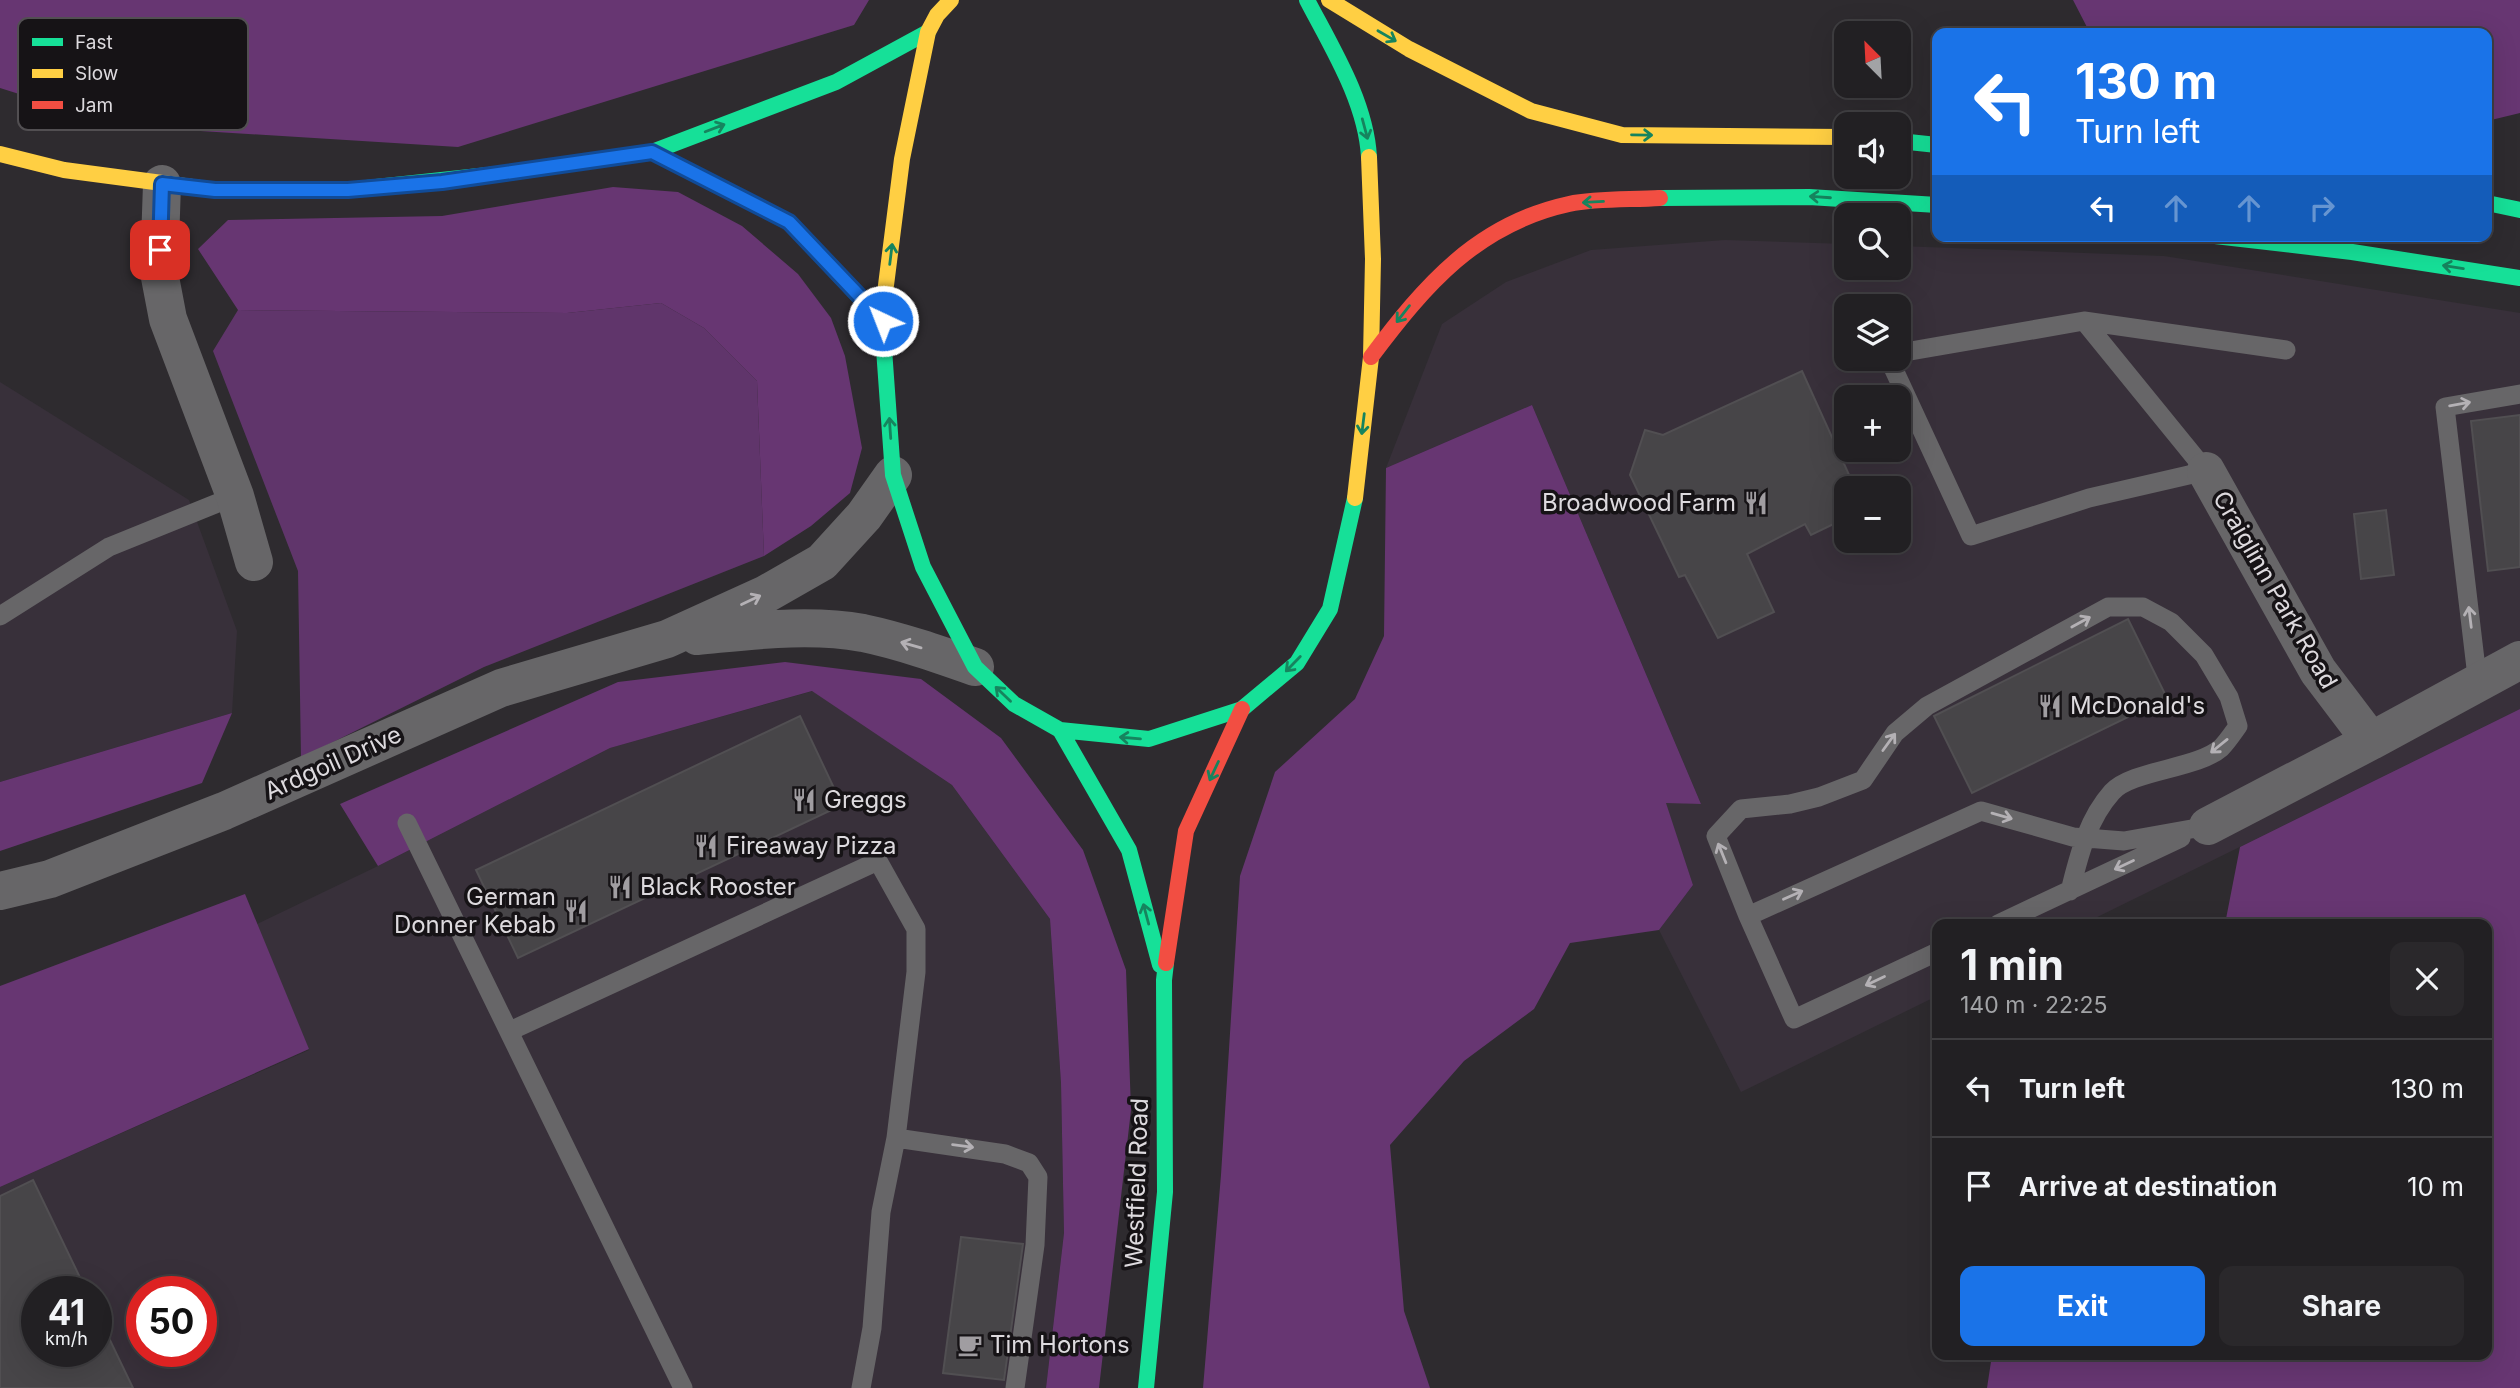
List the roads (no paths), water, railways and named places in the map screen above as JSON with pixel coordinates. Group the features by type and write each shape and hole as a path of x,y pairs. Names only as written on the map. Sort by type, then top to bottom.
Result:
{"main road":[{"path":"951,0 938,8 928,33 902,159 883,321 893,475 923,567 975,667 1014,704 1060,730 1149,739 1242,709 1297,663 1330,608 1354,504 1371,357 1373,259 1368,139 1346,76 1307,0"},
{"path":"1329,0 1409,49 1531,111 1622,135 1834,137"},
{"path":"0,154 64,170 215,190 348,190 420,184 652,152 836,82 928,33"},
{"path":"1911,142 1932,144"},
{"path":"652,152 789,222 883,321"},
{"path":"1371,357 1409,306 1463,252 1511,223 1570,204 1662,198 1809,197 1932,205"},
{"path":"2492,204 2520,210"},
{"path":"2266,242 2352,252 2520,278"},
{"name":"Westfield Road","path":"1146,1388 1164,1192 1164,980 1186,831 1242,709"},
{"name":"Westfield Road","path":"1060,730 1129,850 1164,980"}],"street":[{"path":"162,184 159,272 168,319 235,496 254,562"},
{"name":"Craiglinn Park Road","path":"2206,471 2318,671 2371,741"},
{"name":"Ardgoil Drive","path":"0,891 50,879 224,811 501,688 667,639 766,594 822,562 864,516 893,475"},
{"name":"Ardgoil Drive","path":"667,639 777,629 860,633 909,644 975,667"},
{"path":"2208,826 2478,685 2520,660"}],"lane":[{"path":"1895,371 1971,536 2089,498 2206,471 2084,321"},
{"path":"1911,351 2084,321 2286,350"},
{"path":"2478,685 2445,407 2520,394"},
{"path":"0,616 109,547 235,496"},
{"path":"1932,954 1794,1019 1716,836 1741,809 1790,804 1819,797 1863,780 1895,733 1927,706 2108,607 2143,607 2171,622 2204,655 2229,697 2238,726 2220,749 2195,761 2150,774 2113,789 2084,838 2070,891"},
{"path":"1748,916 1981,811 2084,838 2124,842 2208,826"},
{"path":"407,823 683,1388"},
{"path":"2009,919 2208,826"},
{"path":"510,1031 878,861 916,929 916,972 896,1138 881,1212 872,1328 861,1388"},
{"path":"896,1138 1005,1154 1029,1163 1038,1177 1035,1245 1015,1388"}],"place":[{"name":"Broadwood Farm","path":"1756,503"},
{"name":"McDonald's","path":"2050,706"},
{"name":"Greggs","path":"804,800"},
{"name":"Fireaway Pizza","path":"706,846"},
{"name":"Black Rooster","path":"620,887"},
{"name":"German Donner Kebab","path":"576,911"},
{"name":"Tim Hortons","path":"970,1345"}]}
